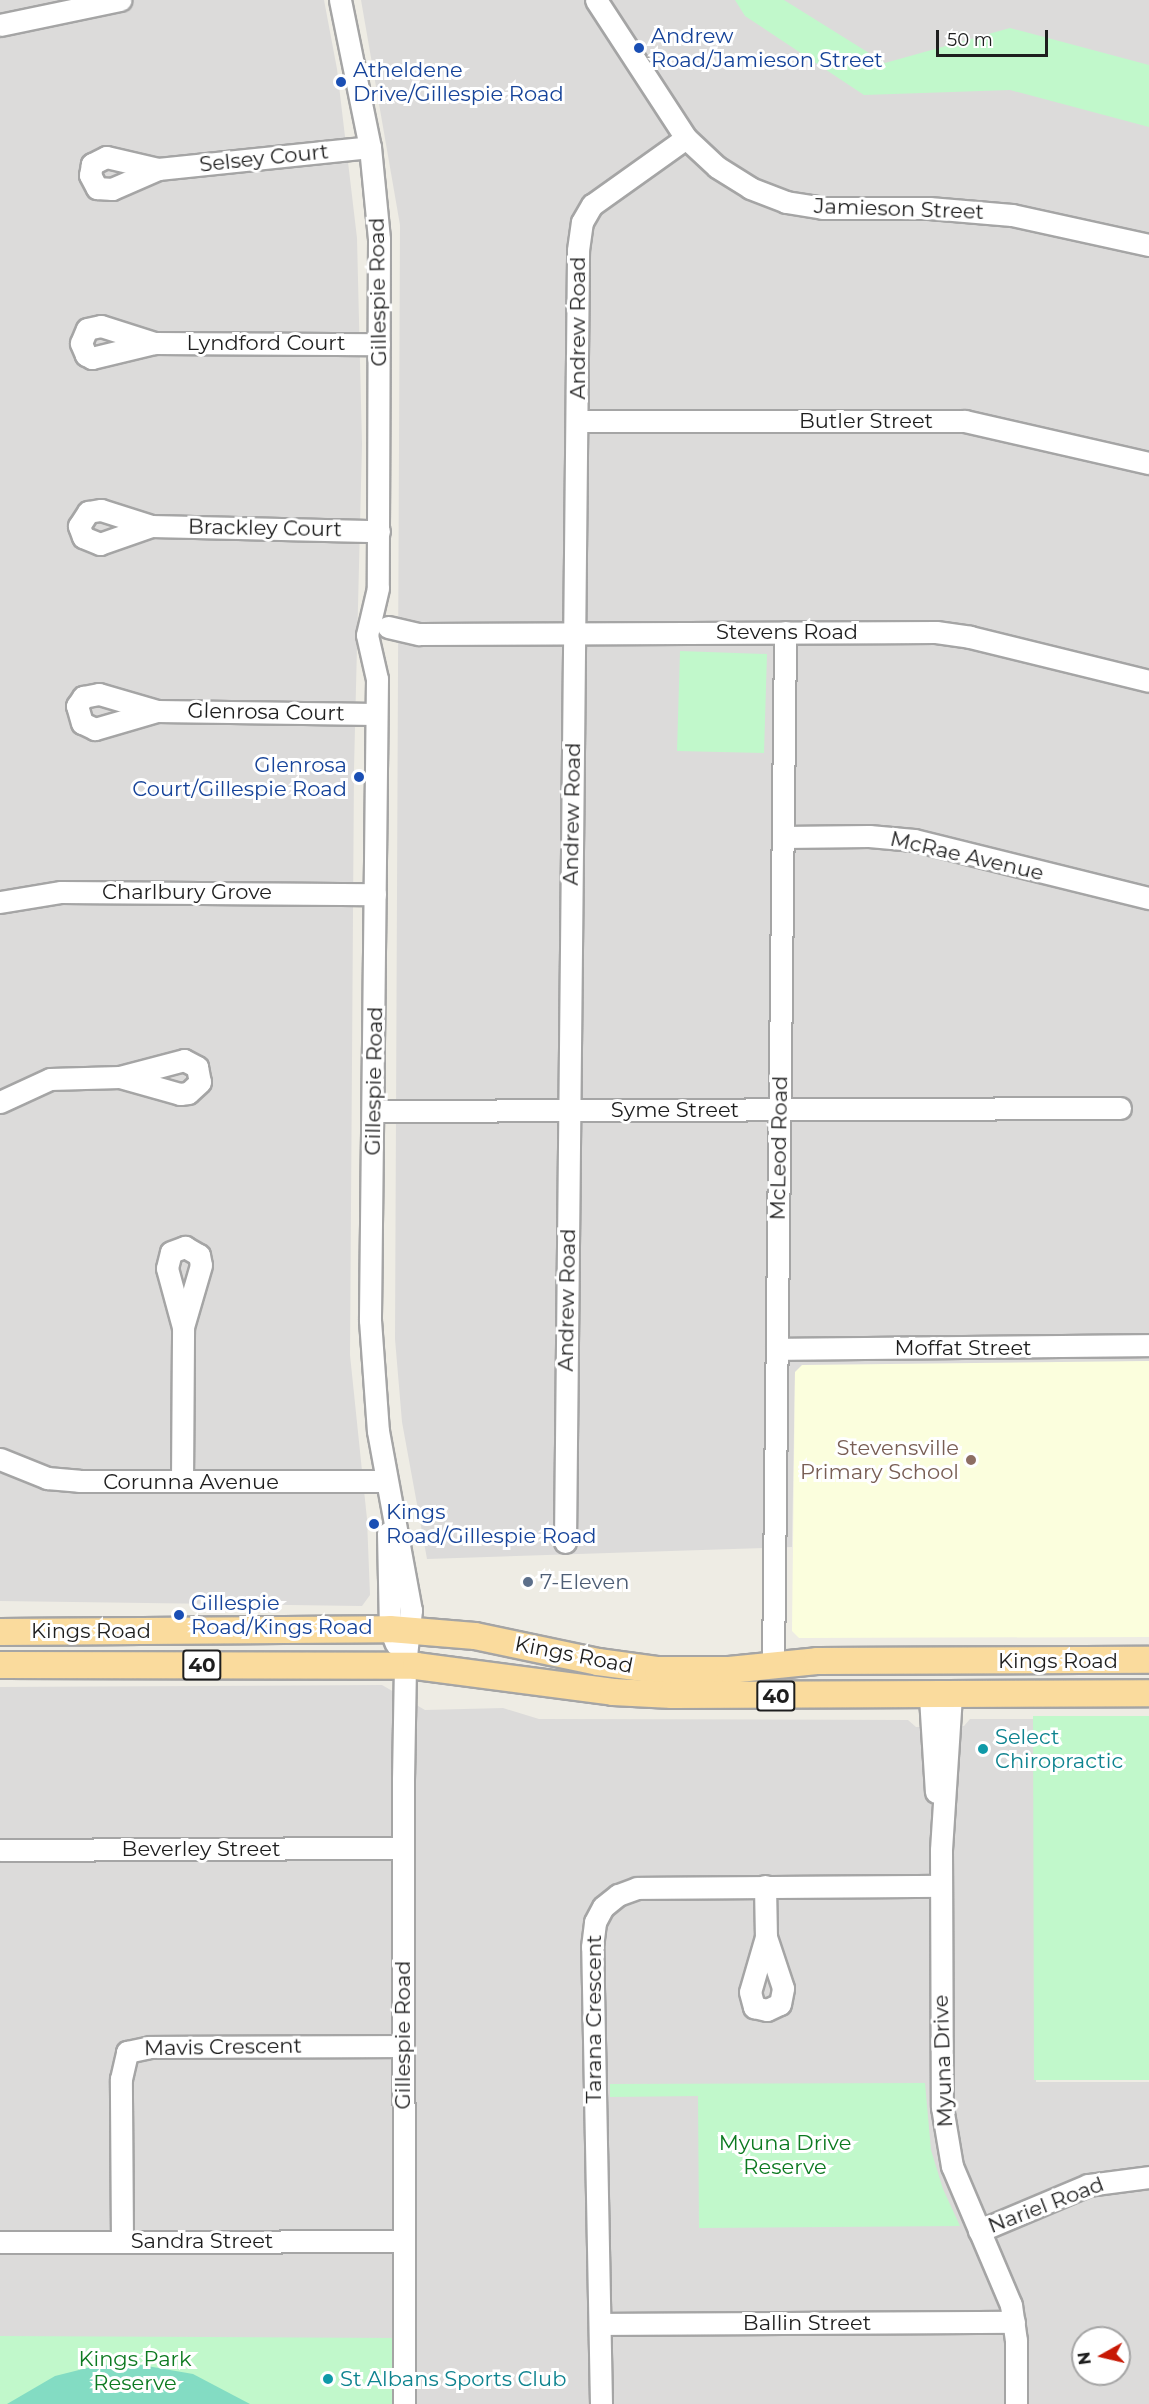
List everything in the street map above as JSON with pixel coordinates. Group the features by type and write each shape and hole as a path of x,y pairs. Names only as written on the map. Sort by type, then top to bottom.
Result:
{"main road":[{"name":"Kings Road","path":"0,1632 401,1630 507,1641 598,1662 658,1670 729,1670 773,1664 1149,1660"},
{"path":"936,1661 940,1696"},
{"name":"Kings Road","path":"0,1665 405,1665 614,1692 940,1696 1149,1693"}],"street":[{"path":"0,25 120,0"},
{"name":"Gillespie Road","path":"340,0 370,147 379,239 378,588 381,634 376,679 374,1111 370,1320 374,1400 386,1481 405,1665 402,1848 404,2404"},
{"name":"Jamieson Street","path":"596,0 686,138 732,177 794,204 840,209 987,211 1056,223 1149,245"},
{"name":"Andrew Road","path":"565,1542 578,250 582,222 599,198 686,138"},
{"name":"Selsey Court","path":"158,169 370,147"},
{"name":"Lyndford Court","path":"153,343 379,344"},
{"name":"Butler Street","path":"578,421 965,421 1149,463"},
{"name":"Brackley Court","path":"151,526 378,531"},
{"name":"Stevens Road","path":"381,634 785,632 954,634 1149,681"},
{"name":"McLeod Road","path":"773,1664 785,632"},
{"name":"Glenrosa Court","path":"157,711 376,714"},
{"name":"McRae Avenue","path":"783,837 869,836 914,840 1149,898"},
{"name":"Charlbury Grove","path":"0,902 61,892 375,894"},
{"path":"0,1102 50,1079 120,1077"},
{"name":"Syme Street","path":"374,1111 1120,1108"},
{"path":"182,1481 183,1327"},
{"name":"Moffat Street","path":"777,1349 1149,1345"},
{"name":"Corunna Avenue","path":"0,1459 47,1478 182,1481 386,1481"},
{"name":"Myuna Drive","path":"940,1696 944,2130 952,2166 1006,2290 1014,2322 1016,2404"},
{"name":"Beverley Street","path":"0,1850 402,1848"},
{"path":"765,1886 766,1937"},
{"name":"Tarana Crescent","path":"601,2404 600,2208 592,2060 595,1922 610,1900 637,1888 941,1886"},
{"name":"Mavis Crescent","path":"123,2241 121,2079 128,2052 150,2047 402,2046"},
{"name":"Nariel Road","path":"979,2231 1088,2185 1149,2177"},
{"name":"Sandra Street","path":"0,2242 403,2241"},
{"name":"Ballin Street","path":"600,2324 1014,2322"}],"shaded area":[{"path":"0,0 324,0 337,69 357,238 362,444 354,769 350,1355 367,1519 370,1595 362,1606 0,1601"},
{"path":"361,0 1149,0 1149,1361 795,1372 792,1547 427,1559 402,1422 395,1339 400,225"},
{"name":"Stevensville Primary School","path":"1149,1361 1149,1637 799,1638 792,1631 795,1372 802,1365"},
{"path":"382,1685 425,1710 503,1708 539,1719 908,1720 916,1727 964,1726 970,1719 1035,1719 1036,2082 1149,2082 1149,2404 0,2404 0,1687"}],"green space":[{"path":"735,0 784,0 885,63 1010,28 1149,65 1149,127 1010,90 864,95 745,16"},
{"path":"680,651 767,654 764,753 677,751"},
{"path":"1033,1716 1149,1716 1149,2080 1034,2080"},
{"name":"Myuna Drive Reserve","path":"925,2083 931,2150 943,2189 960,2226 699,2228 698,2096 610,2097 610,2084"},
{"name":"Kings Park Reserve","path":"0,2336 392,2338 392,2404 0,2404"},
{"path":"130,2363 193,2374 250,2404 7,2404 55,2376 91,2367"}],"place":[{"name":"Andrew Road/Jamieson Street","path":"639,48"},
{"name":"Atheldene Drive/Gillespie Road","path":"341,82"},
{"name":"Glenrosa Court/Gillespie Road","path":"359,777"},
{"name":"Stevensville Primary School","path":"971,1460"},
{"name":"Kings Road/Gillespie Road","path":"374,1524"},
{"name":"7-Eleven","path":"528,1582"},
{"name":"Gillespie Road/Kings Road","path":"179,1615"},
{"name":"Select Chiropractic","path":"983,1749"},
{"name":"St Albans Sports Club","path":"328,2379"}]}
